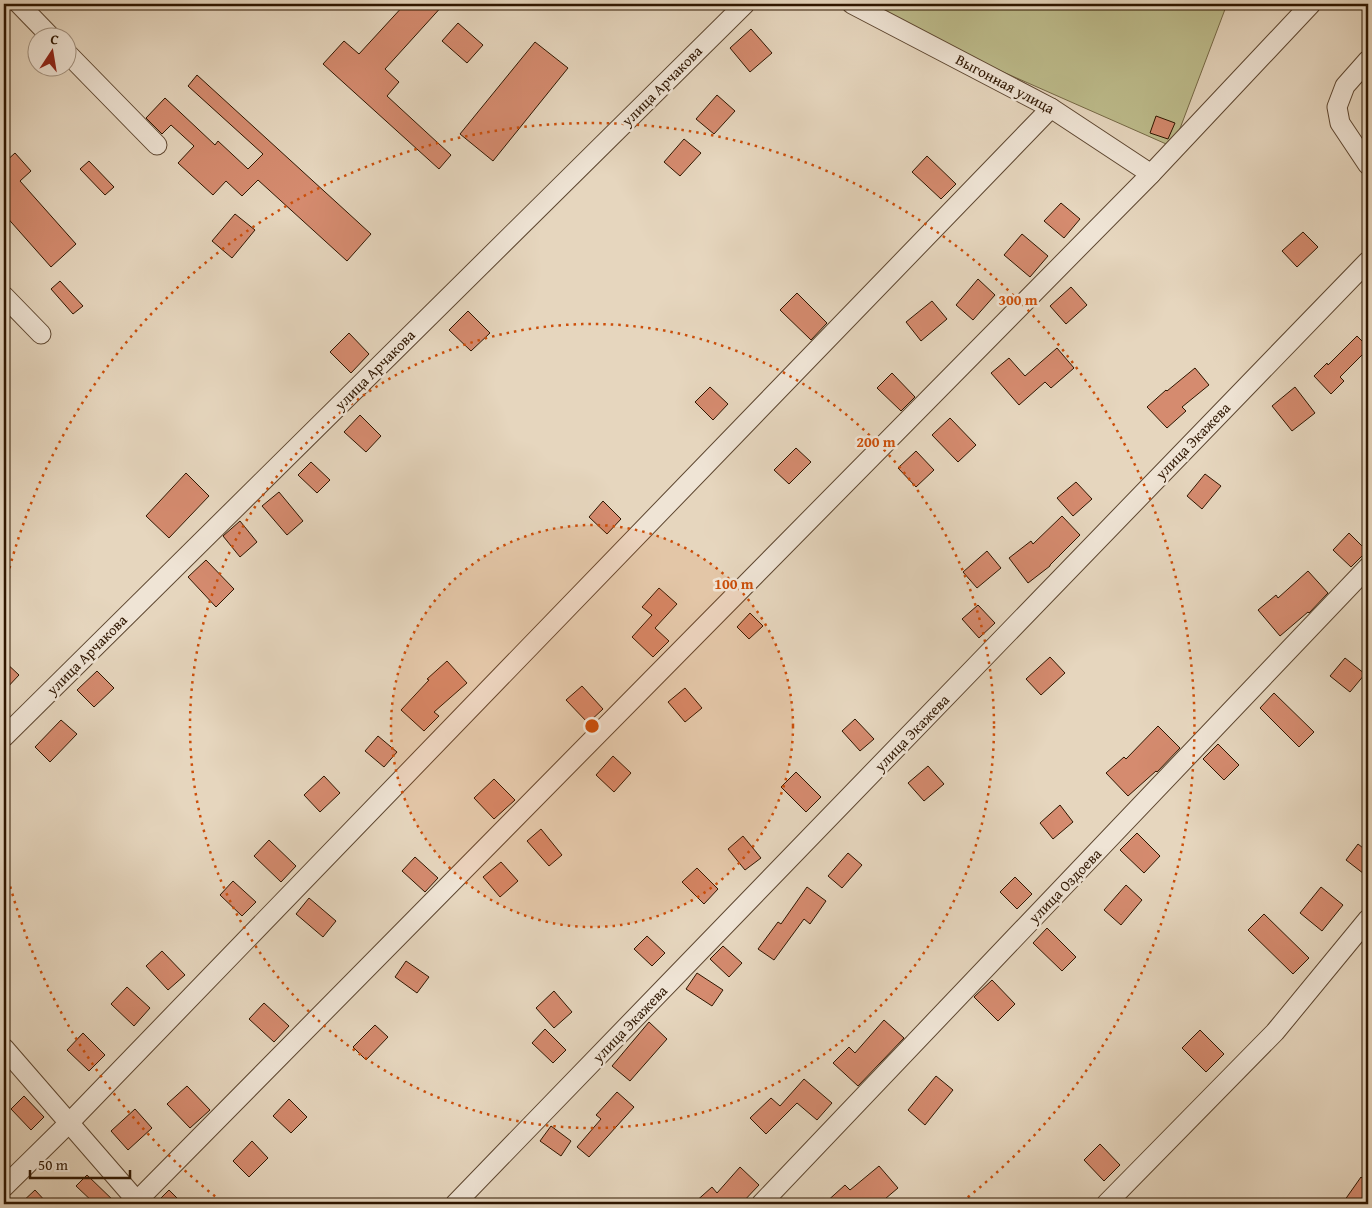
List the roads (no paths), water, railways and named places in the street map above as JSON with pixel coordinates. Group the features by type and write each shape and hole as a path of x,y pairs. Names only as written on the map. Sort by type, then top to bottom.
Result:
{"street":[{"path":"19,4 42,28"},
{"name":"улица Арчакова","path":"4,737 745,4"},
{"name":"Выгонная улица","path":"852,4 1052,108 1151,174"},
{"path":"4,1048 135,1203 1151,174 1311,4"},
{"path":"78,64 157,145"},
{"path":"1363,65 1345,86 1337,107 1340,123 1368,165"},
{"path":"4,1187 69,1123 1052,108"},
{"name":"улица Экажева","path":"455,1204 1368,261"},
{"path":"4,296 41,334"},
{"name":"улица Оздоева","path":"761,1204 1368,567"},
{"path":"1106,1204 1275,1032 1368,919"}]}
